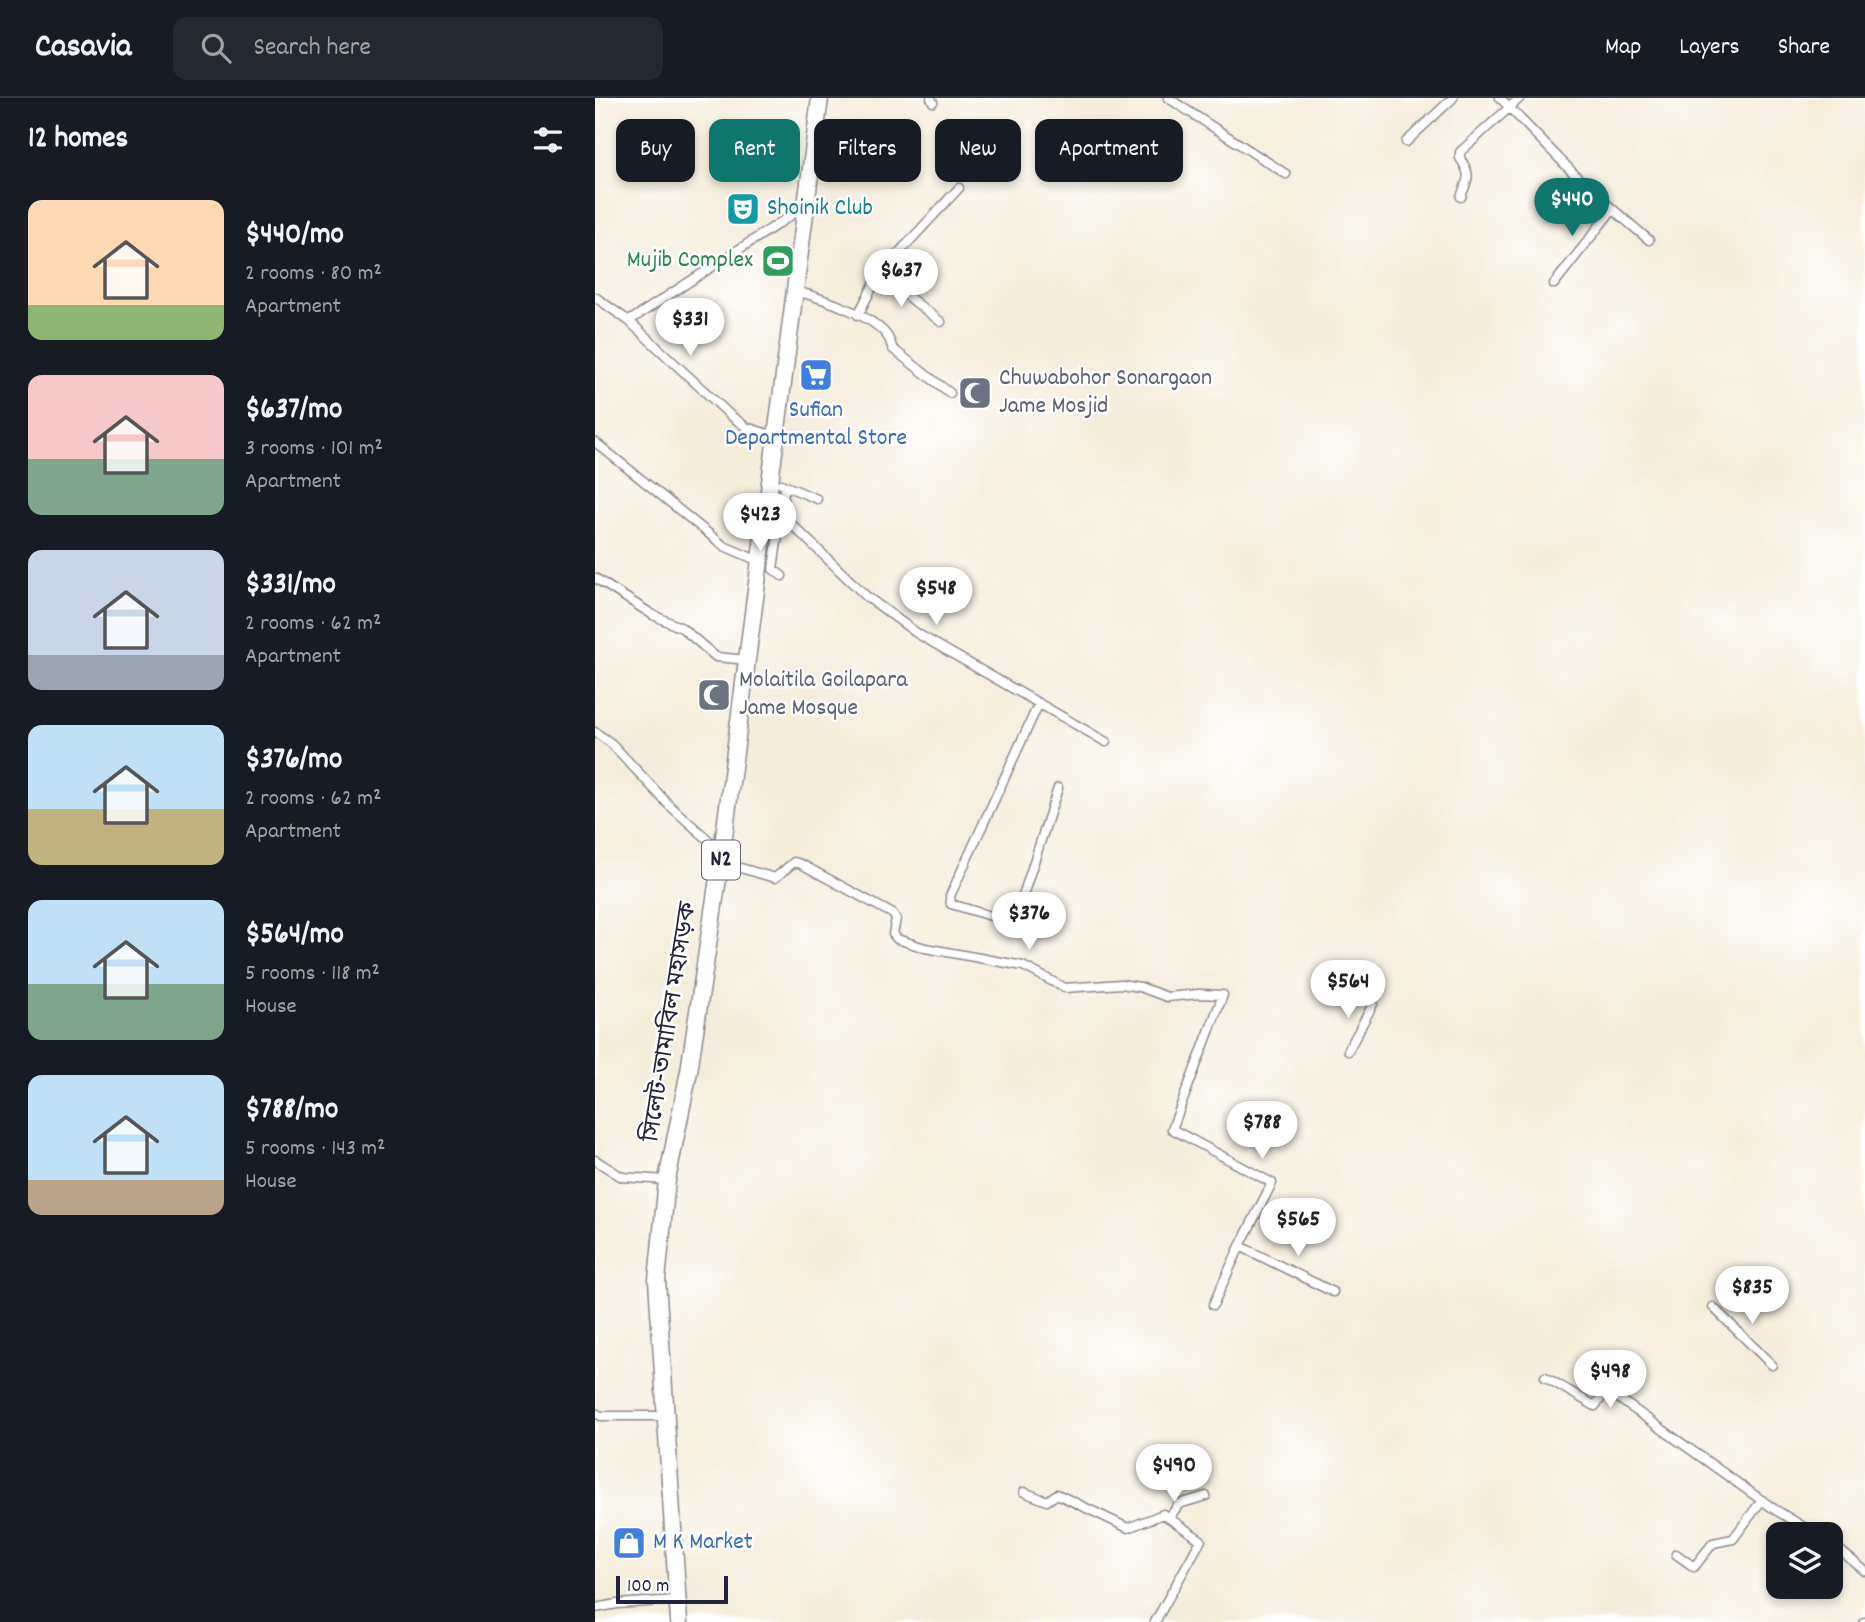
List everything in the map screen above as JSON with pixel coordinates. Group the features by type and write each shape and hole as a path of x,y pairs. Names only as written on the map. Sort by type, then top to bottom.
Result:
{"highway":[{"name":"সিলেট-তামাবিল মহাসড়ক","path":"679,1622 657,1280 667,1180 689,1072 721,857 759,561 778,483 778,437 820,98"}],"street":[{"path":"1168,98 1286,174"},
{"path":"1406,142 1453,98"},
{"path":"1500,98 1612,210 1649,240"},
{"path":"1461,197 1469,170 1460,158 1460,152 1520,98"},
{"path":"858,315 879,274 959,188"},
{"path":"629,321 807,205"},
{"path":"1554,284 1612,210"},
{"path":"879,274 940,323"},
{"path":"796,291 824,299 874,324 889,339 893,349 950,393"},
{"path":"595,297 629,321 730,415 746,426 778,437"},
{"path":"595,442 725,546 759,561"},
{"path":"782,576 773,569 781,514 778,483 817,499"},
{"path":"781,514 866,596 918,634 1106,742"},
{"path":"595,578 653,615 682,628 716,657 748,660"},
{"path":"1039,704 950,896 951,904 1014,923 1058,788"},
{"path":"595,732 611,743 721,857 775,878 794,862 800,864 893,914 896,919 893,934 897,939 925,948 1023,966 1065,988 1121,984 1140,986 1167,997 1223,995 1172,1129 1272,1183 1213,1305"},
{"path":"1348,1051 1373,1004"},
{"path":"595,1160 622,1177 667,1180"},
{"path":"1240,1246 1333,1292"},
{"path":"1713,1307 1772,1365"},
{"path":"1545,1377 1595,1406 1607,1390 1797,1522"},
{"path":"595,1413 601,1416 665,1416"},
{"path":"1024,1492 1047,1502 1057,1493 1128,1528 1163,1514 1201,1540 1155,1622"},
{"path":"1169,1518 1179,1504 1206,1496"},
{"path":"1676,1554 1694,1567 1713,1543 1733,1539 1762,1500"},
{"path":"1843,1553 1865,1571"},
{"path":"595,1608 677,1600"}],"place":[{"name":"Shoinik Club","path":"743,209"},
{"name":"Mujib Complex","path":"778,261"},
{"name":"Sufian Departmental Store","path":"816,375"},
{"name":"Chuwabohor Sonargaon Jame Mosjid","path":"975,393"},
{"name":"Molaitila Goilapara Jame Mosque","path":"714,695"},
{"name":"M K Market","path":"629,1543"}]}
